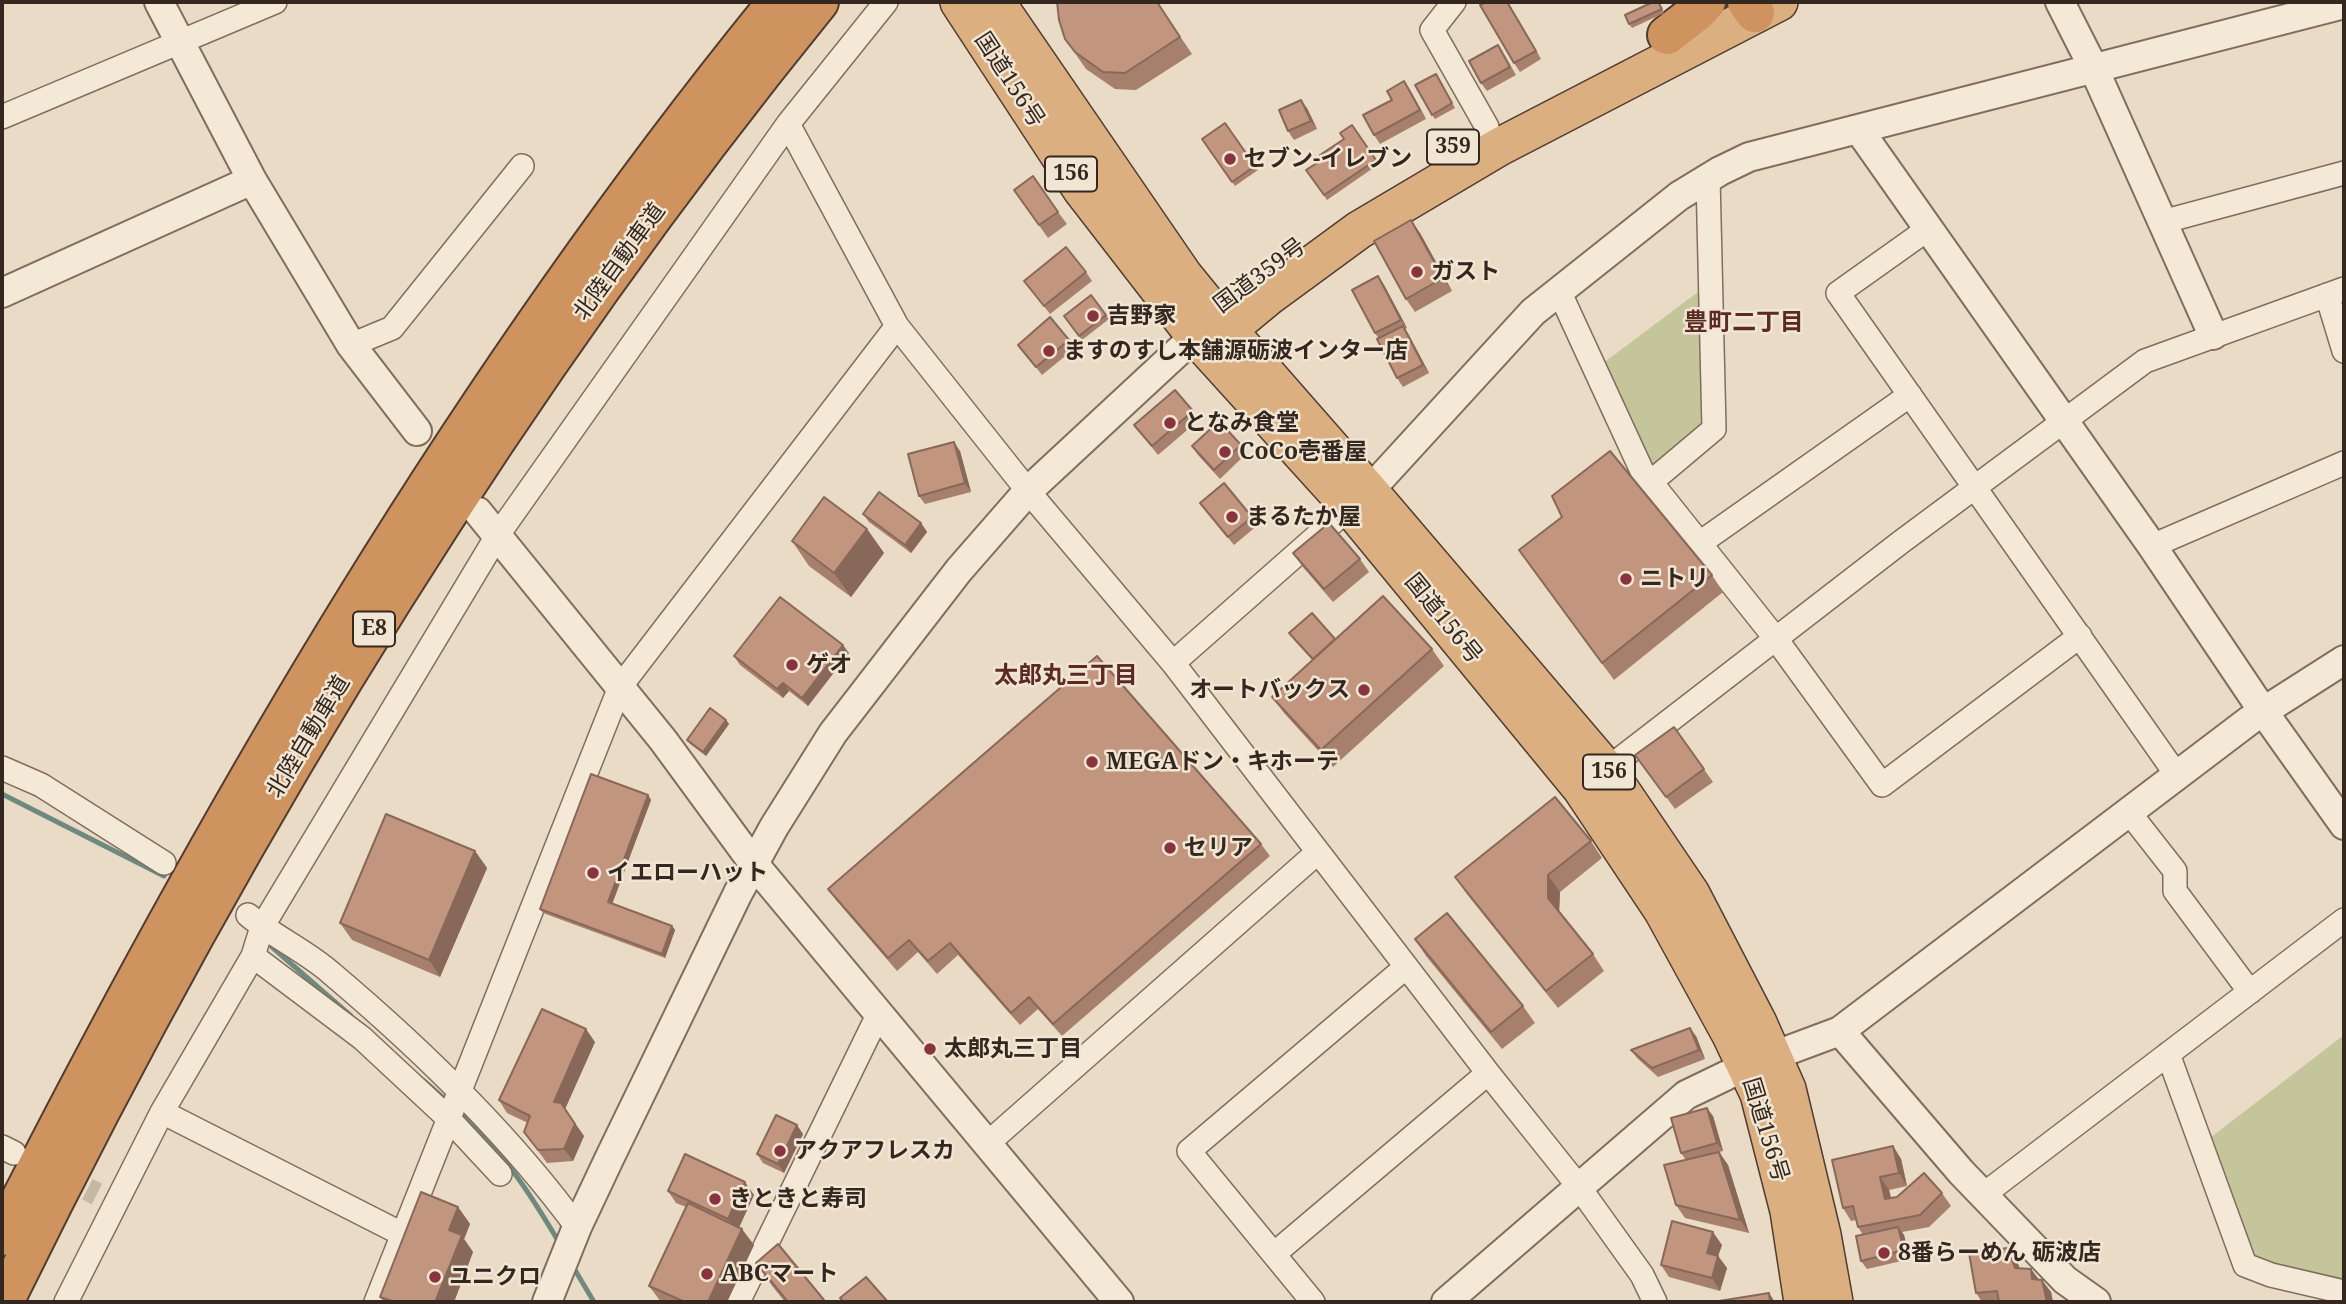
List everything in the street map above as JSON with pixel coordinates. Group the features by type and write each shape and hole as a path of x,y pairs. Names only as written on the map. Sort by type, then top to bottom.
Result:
{"highway":[{"name":"北陸自動車道","path":"2,1236 156,940 345,614 487,395 571,273 661,150 777,2"},
{"name":"北陸自動車道","path":"4,1302 77,1156 224,882 372,632 516,408 593,297 687,170 819,2"},
{"name":"国道156号","path":"959,2 1082,190 1211,325 1594,779 1663,911 1759,1061 1787,1089 1822,1235 1834,1302"},
{"name":"国道156号","path":"996,2 1176,265 1211,325"},
{"path":"1667,35 1706,2"},
{"name":"国道359号","path":"1211,325 1269,296 1359,230 1499,147 1756,4"},
{"name":"国道359号","path":"1211,325 1374,195 1487,127 1667,35 1756,4"},
{"name":"国道156号","path":"1759,1061 1759,1094 1789,1211 1803,1302"}],"street":[{"path":"159,2 252,180 351,345 417,431"},
{"path":"2,117 275,2"},
{"path":"66,1302 106,1199 162,1112 253,956 255,921 497,536 788,124 886,2"},
{"path":"1454,2 1432,30 1487,127"},
{"path":"2060,2 2094,69 2213,335"},
{"path":"1174,663 1360,499 1532,312 1679,196 1708,178 1749,157 2344,4"},
{"path":"788,124 897,327 1028,491 1174,663 1406,967 1579,1187 1642,1275 1655,1302"},
{"path":"1858,130 2344,825"},
{"path":"351,345 392,328 522,166"},
{"path":"2162,222 2344,173"},
{"path":"1651,482 1714,429 1708,178"},
{"path":"2,293 252,180"},
{"path":"1928,229 1839,293 2176,774"},
{"path":"1559,291 1642,471 1776,639 1882,785 2080,636"},
{"path":"1594,779 2063,420 2146,361 2336,292 2344,351"},
{"path":"547,1302 578,1227 732,906 774,827 833,733 959,570 1028,491 1211,325"},
{"path":"376,1302 620,687 897,327"},
{"path":"1700,543 1910,395"},
{"path":"2152,547 2344,463"},
{"path":"478,512 663,740 754,864 1119,1302"},
{"path":"1447,1302 1686,1095 1759,1061 1840,1031 2176,774 2263,711 2344,660"},
{"path":"2,768 41,785 164,863"},
{"path":"2128,811 2175,871 2175,891 2250,992"},
{"path":"988,1143 1318,852"},
{"path":"1983,1195 2344,920"},
{"path":"255,921 329,971 454,1104 500,1174"},
{"path":"253,956 454,1104 498,1130 578,1227"},
{"path":"1313,1302 1189,1152 1406,967"},
{"path":"738,1302 879,1013"},
{"path":"1840,1031 1983,1195 2065,1280 2096,1302"},
{"path":"2168,1054 2245,1265 2271,1275 2344,1292"},
{"path":"1274,1254 1488,1073"},
{"path":"162,1112 402,1234"}],"green space":[{"path":"1702,289 1710,426 1651,475 1602,364"},
{"path":"2344,1035 2344,1288 2249,1261 2206,1141"}],"building":[{"path":"1057,2 1157,2 1180,37 1125,73 1103,72 1075,52 1065,39"},
{"path":"1486,2 1507,2 1536,51 1514,63 1480,5"},
{"path":"1658,2 1662,9 1629,24 1625,15"},
{"path":"1498,45 1510,67 1481,83 1469,61"},
{"path":"1436,74 1452,103 1432,115 1415,85"},
{"path":"1404,81 1420,110 1374,135 1363,115 1392,100 1387,91"},
{"path":"1301,100 1311,121 1288,131 1279,110"},
{"path":"1225,123 1255,166 1232,182 1202,139"},
{"path":"1352,125 1376,160 1324,195 1306,170 1323,159 1320,155 1344,139 1340,133"},
{"path":"1033,176 1058,212 1039,225 1014,190"},
{"name":"ガスト","path":"1411,220 1443,278 1406,299 1374,241"},
{"path":"1066,247 1086,272 1044,306 1024,281"},
{"path":"1378,276 1401,320 1375,333 1352,290"},
{"path":"1091,295 1106,315 1079,336 1064,316"},
{"name":"ますのすし本舗源砺波インター店","path":"1050,317 1069,340 1036,367 1018,345"},
{"path":"1403,326 1423,365 1397,378 1377,339"},
{"path":"1175,390 1193,411 1152,446 1134,425"},
{"path":"1219,421 1241,445 1214,470 1192,446"},
{"path":"954,442 965,483 919,496 908,454"},
{"name":"ニトリ","path":"1610,451 1712,575 1602,663 1519,550 1562,517 1552,496"},
{"path":"1224,483 1252,517 1228,537 1200,503"},
{"path":"879,492 921,523 905,545 863,514"},
{"path":"824,497 867,529 834,573 792,541"},
{"path":"1329,523 1360,559 1324,589 1293,553"},
{"name":"オートバックス","path":"1383,596 1432,649 1321,750 1272,697"},
{"path":"780,597 843,645 802,698 783,683 777,689 734,656"},
{"path":"1312,613 1335,639 1313,659 1289,633"},
{"name":"MEGAドン・キホーテ","path":"1097,656 1261,844 1053,1024 1029,997 1011,1013 950,943 928,961 909,940 888,958 828,889"},
{"path":"710,708 726,720 703,752 687,740"},
{"path":"1674,727 1704,769 1666,797 1635,755"},
{"path":"591,774 648,795 608,902 672,926 662,954 540,909"},
{"path":"1555,797 1591,841 1548,875 1548,898 1593,954 1546,991 1455,877"},
{"path":"386,814 475,851 429,960 340,923"},
{"path":"1447,913 1523,1006 1491,1032 1415,939"},
{"path":"542,1009 586,1029 554,1102 561,1103 575,1124 564,1149 538,1150 524,1132 530,1116 499,1100"},
{"path":"1690,1028 1699,1050 1652,1068 1631,1050"},
{"path":"1707,1108 1717,1143 1681,1153 1671,1118"},
{"path":"776,1115 797,1125 778,1164 757,1154"},
{"path":"1893,1146 1899,1173 1880,1177 1885,1199 1897,1197 1924,1173 1942,1193 1920,1215 1858,1227 1853,1206 1843,1208 1832,1160"},
{"path":"1719,1152 1740,1220 1676,1205 1664,1165"},
{"name":"きときと寿司","path":"685,1154 745,1182 728,1219 668,1191"},
{"path":"421,1192 458,1207 449,1230 462,1235 435,1302 395,1302 380,1297"},
{"name":"ABCマート","path":"688,1203 742,1229 708,1302 685,1302 649,1286"},
{"path":"1672,1221 1713,1232 1707,1253 1718,1256 1712,1278 1661,1265"},
{"path":"1898,1227 1904,1250 1861,1261 1856,1236"},
{"path":"778,1244 824,1300 822,1302 788,1302 756,1263"},
{"path":"2008,1248 2015,1268 2031,1269 2032,1279 2042,1280 2047,1302 1999,1302 1997,1291 1976,1293 1969,1253"},
{"path":"866,1277 888,1302 844,1302 840,1298"},
{"path":"1769,1293 1770,1302 1713,1302"}],"waterway":[{"path":"2,794 164,876"},
{"path":"272,947 351,1016"},
{"path":"424,1081 448,1102"},
{"path":"458,1111 488,1140 514,1173 560,1244"},
{"path":"572,1265 594,1302"}],"tunnel":[{"path":"57,1174 97,1194"}],"place":[{"name":"セブン-イレブン","path":"1230,159"},
{"name":"ガスト","path":"1417,272"},
{"name":"吉野家","path":"1093,316"},
{"name":"ますのすし本舗源砺波インター店","path":"1049,351"},
{"name":"となみ食堂","path":"1170,423"},
{"name":"CoCo壱番屋","path":"1225,452"},
{"name":"まるたか屋","path":"1232,517"},
{"name":"ニトリ","path":"1626,579"},
{"name":"ゲオ","path":"792,665"},
{"name":"オートバックス","path":"1364,690"},
{"name":"MEGAドン・キホーテ","path":"1092,762"},
{"name":"セリア","path":"1170,848"},
{"name":"イエローハット","path":"593,873"},
{"name":"太郎丸三丁目","path":"930,1049"},
{"name":"アクアフレスカ","path":"780,1151"},
{"name":"きときと寿司","path":"715,1199"},
{"name":"8番らーめん 砺波店","path":"1884,1253"},
{"name":"ABCマート","path":"707,1274"},
{"name":"ユニクロ","path":"435,1277"}],"district":[{"name":"豊町二丁目","path":"1744,323"},
{"name":"太郎丸三丁目","path":"1066,676"}]}
